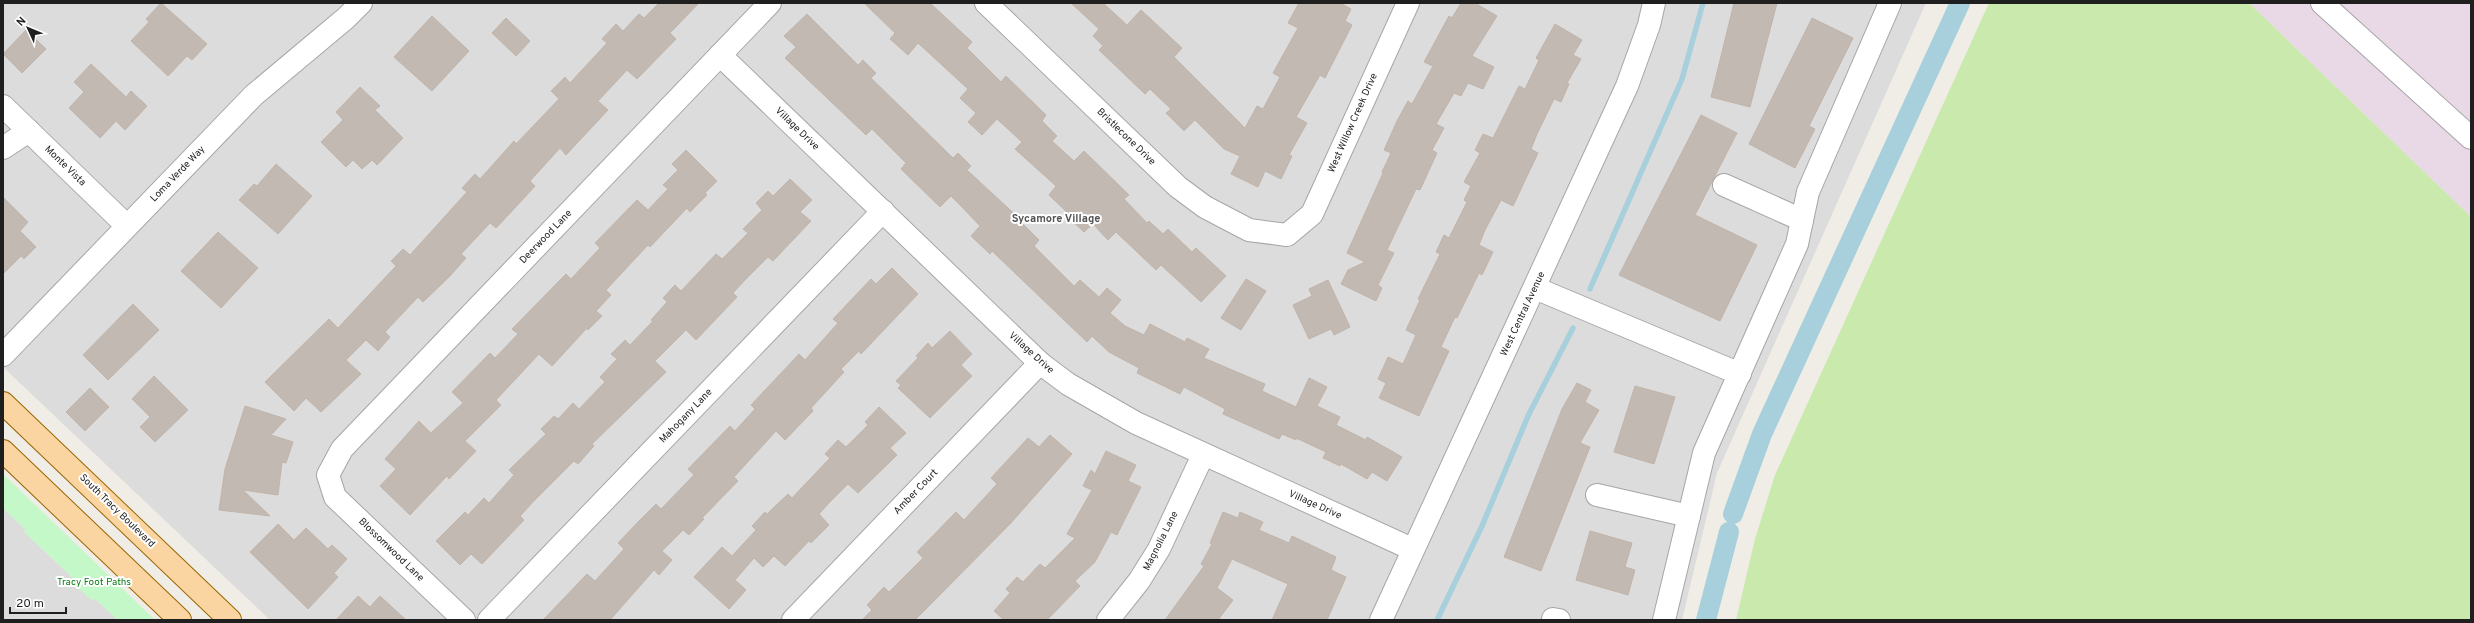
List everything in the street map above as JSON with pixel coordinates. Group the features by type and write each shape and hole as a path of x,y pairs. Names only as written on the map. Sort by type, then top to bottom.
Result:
{"main road":[{"name":"South Tracy Boulevard","path":"3,403 230,620"},
{"path":"3,451 180,620"}],"street":[{"name":"Loma Verde Way","path":"3,355 254,95 362,3"},
{"name":"Deerwood Lane","path":"328,475 342,449 770,3"},
{"name":"Bristlecone Drive","path":"986,3 1178,187 1205,207 1249,230 1287,235"},
{"name":"West Willow Creek Drive","path":"1287,235 1312,214 1408,3"},
{"name":"West Central Avenue","path":"1381,620 1412,549 1535,288 1626,86 1649,24 1654,3"},
{"path":"1664,620 1704,453 1797,244 1808,192 1890,3"},
{"path":"2322,3 2471,138"},
{"name":"Village Drive","path":"720,56 1040,363 1068,384 1124,417 1203,455 1412,549"},
{"name":"Monte Vista","path":"3,106 127,226"},
{"path":"3,148 29,131"},
{"path":"1724,185 1802,220"},
{"name":"Mahogany Lane","path":"489,620 883,211"},
{"path":"1535,288 1740,374"},
{"name":"Amber Court","path":"793,620 1040,363"},
{"name":"Magnolia Lane","path":"1108,620 1139,581 1159,549 1203,455"},
{"name":"Blossomwood Lane","path":"328,475 335,497 464,620"},
{"path":"1597,495 1689,516"}],"shaded area":[{"path":"3,3 1926,3 1717,473 1682,620 270,620 3,367"},
{"path":"2249,3 2471,3 2471,217"},
{"path":"3,508 26,530 24,532 74,579 72,581 92,600 94,598 118,620 3,620"}],"green space":[{"path":"1989,3 2249,3 2471,217 2471,620 1736,620 1755,539 1775,475"},
{"name":"Tracy Foot Paths","path":"3,474 155,620 118,620 94,598 92,601 72,582 74,579 24,532 26,530 3,508"}],"building":[{"path":"161,3 207,44 192,60 187,56 168,76 131,41 149,22 146,19"},
{"path":"659,3 699,3 670,33 676,39 637,79 627,70 598,101 608,110 566,155 560,148 530,181 535,186 496,228 490,223 461,254 466,258 449,277 423,302 418,297 385,332 390,337 378,351 366,340 346,360 361,374 321,412 306,398 294,411 265,382 329,319 338,328 396,266 391,261 403,249 410,255 467,192 462,188 475,174 480,179 514,141 516,144 559,99 551,91 565,77 570,83 607,43 602,39 616,24 623,31 639,14 644,18"},
{"path":"864,3 930,3 972,42 967,48 1001,82 1006,76 1046,115 1042,121 1057,136 1052,141 1074,161 1084,151 1129,195 1124,199 1147,223 1149,221 1163,234 1168,229 1192,252 1196,248 1226,276 1201,302 1161,265 1156,270 1116,232 1108,240 1093,224 1084,232 1070,219 1072,217 1049,195 1056,186 1015,149 1022,142 997,119 982,135 968,122 976,113 960,98 968,89 918,43 908,55 890,39 895,33"},
{"path":"1071,3 1103,3 1127,25 1141,10 1182,48 1174,57 1245,128 1257,106 1263,109 1280,77 1273,73 1298,28 1288,23 1299,3 1340,3 1351,9 1345,21 1352,25 1325,78 1320,75 1296,117 1307,123 1289,155 1292,156 1281,179 1265,171 1258,187 1231,174 1240,156 1224,149 1195,120 1184,131 1166,113 1171,109 1150,89 1145,94 1099,50 1103,46 1093,36 1099,29"},
{"path":"1461,3 1475,3 1497,16 1472,56 1494,67 1483,89 1468,83 1461,96 1454,93 1436,124 1444,128 1432,150 1437,153 1420,190 1416,189 1387,250 1394,253 1378,285 1382,288 1376,301 1341,284 1348,270 1365,262 1347,253 1391,153 1384,150 1397,121 1408,101 1412,104 1433,66 1424,62 1449,16 1452,18"},
{"path":"1734,3 1777,3 1750,107 1711,97"},
{"path":"807,14 858,65 863,60 876,73 871,78 953,158 958,153 971,166 967,170 1021,220 1020,221 1039,240 1034,246 1074,286 1080,280 1099,297 1107,288 1121,300 1110,313 1125,326 1144,335 1150,324 1185,342 1187,338 1209,349 1204,358 1265,384 1262,391 1296,407 1309,378 1327,387 1317,406 1340,417 1336,425 1366,440 1367,437 1402,457 1387,481 1372,472 1367,479 1341,464 1340,466 1323,458 1326,452 1296,438 1296,440 1282,434 1279,439 1223,414 1225,409 1184,387 1180,394 1137,373 1139,368 1109,352 1092,336 1087,342 992,251 990,254 971,236 980,226 951,196 940,207 901,169 906,163 872,129 866,135 785,58 796,47 784,36"},
{"path":"432,16 469,51 432,91 394,57"},
{"path":"506,18 530,41 516,56 492,33"},
{"path":"1812,18 1853,38 1809,126 1815,129 1795,168 1749,144"},
{"path":"1555,24 1582,40 1573,55 1581,59 1567,83 1569,84 1561,102 1554,99 1537,134 1531,149 1538,153 1513,206 1501,200 1485,230 1479,245 1493,252 1482,275 1479,273 1457,318 1455,317 1441,347 1449,351 1419,416 1379,398 1386,383 1378,379 1388,357 1403,364 1416,335 1406,330 1420,300 1418,299 1440,254 1436,252 1444,235 1449,238 1467,202 1464,200 1471,186 1464,182 1480,153 1475,150 1483,134 1493,138 1519,86 1525,89 1539,60 1536,58"},
{"path":"26,30 46,49 22,73 3,54"},
{"path":"91,64 126,97 131,91 147,106 125,130 116,121 100,138 69,108 84,92 74,82"},
{"path":"360,87 380,106 375,110 403,138 377,165 372,160 362,169 353,160 346,167 321,142 343,120 336,112"},
{"path":"1701,115 1737,133 1695,215 1757,245 1720,321 1619,275"},
{"path":"686,150 717,181 705,193 707,195 690,212 687,208 650,247 648,245 606,290 611,295 596,311 602,316 588,330 587,328 552,366 539,354 496,400 501,405 465,441 476,451 449,479 447,476 410,515 380,486 396,469 385,459 419,421 431,433 463,403 452,392 490,353 495,358 518,334 512,329 566,274 571,279 600,248 595,243 637,200 648,210 668,189 663,185 678,170 672,164"},
{"path":"276,164 312,196 278,234 239,200 254,184 257,186"},
{"path":"790,179 812,200 800,212 811,221 773,261 768,257 744,281 733,293 737,297 696,340 686,330 655,361 666,372 592,444 594,446 578,464 574,461 534,501 520,516 524,520 482,564 471,554 460,565 436,541 465,512 468,515 484,498 489,503 514,475 509,470 546,434 541,429 554,416 558,419 573,403 579,409 605,382 600,377 617,359 611,354 625,340 630,345 653,321 651,320 667,302 663,298 675,285 681,291 716,254 722,259 748,233 743,229 762,210 756,203 768,191 773,196"},
{"path":"3,197 28,222 20,231 36,247 24,259 21,256 3,274"},
{"path":"218,232 258,268 221,308 181,271"},
{"path":"892,268 918,294 861,354 859,351 841,369 844,372 811,408 813,411 785,440 776,431 734,477 738,481 702,518 704,519 689,535 683,530 662,551 672,560 659,575 654,570 610,620 543,620 587,574 595,581 624,549 618,543 656,504 661,509 694,475 688,469 730,426 735,431 755,409 751,405 799,354 805,360 838,323 833,319 871,279 876,284"},
{"path":"1246,279 1266,291 1241,330 1221,318"},
{"path":"1328,280 1350,327 1334,335 1331,329 1309,339 1293,305 1312,296 1309,289"},
{"path":"133,304 159,330 108,380 83,355"},
{"path":"950,331 972,354 961,365 972,376 930,418 898,388 901,385 896,381 918,358 916,356 928,343 932,348"},
{"path":"154,376 188,410 155,442 140,427 150,417 132,399"},
{"path":"1577,383 1591,390 1585,402 1599,410 1580,443 1590,447 1541,571 1504,557 1562,409"},
{"path":"1635,386 1675,397 1654,464 1614,452"},
{"path":"90,388 109,407 85,431 66,412"},
{"path":"245,406 286,419 271,435 293,442 286,463 282,462 278,495 243,490 270,516 219,510 225,469"},
{"path":"879,407 906,433 890,448 897,455 858,493 848,484 819,514 829,525 811,543 809,541 785,566 774,556 763,567 754,558 735,580 746,590 729,609 694,577 722,547 732,556 756,530 752,526 765,512 767,514 788,494 792,498 830,458 825,454 838,440 846,447 868,425 865,422"},
{"path":"1050,435 1072,454 1010,524 915,620 862,620 872,610 867,605 884,587 889,592 923,558 917,552 956,512 964,520 997,484 991,478 1028,438 1039,447"},
{"path":"1106,451 1136,465 1128,481 1141,487 1117,535 1111,532 1095,562 1075,581 1080,586 1047,620 1004,620 994,611 1010,593 1006,589 1017,577 1023,582 1040,564 1045,568 1075,538 1067,534 1092,490 1083,486 1091,470 1095,474"},
{"path":"1223,512 1238,518 1240,512 1263,522 1259,530 1289,543 1292,536 1336,557 1331,570 1346,577 1327,620 1272,620 1288,584 1232,559 1217,588 1233,600 1218,620 1165,620 1204,566 1201,564 1212,544 1210,543"},
{"path":"278,524 294,540 306,528 328,549 332,545 347,559 334,573 338,577 308,609 250,552"},
{"path":"1590,531 1632,543 1625,567 1635,570 1628,595 1576,580"},
{"path":"358,596 370,607 380,596 406,620 336,620"}],"waterway":[{"path":"1590,289 1682,79 1703,3"},
{"path":"1733,514 1762,434 1960,3"},
{"path":"1437,620 1482,526 1528,416 1573,328"},
{"path":"1706,620 1729,532"}],"district":[{"name":"Sycamore Village","path":"1056,219"}]}
